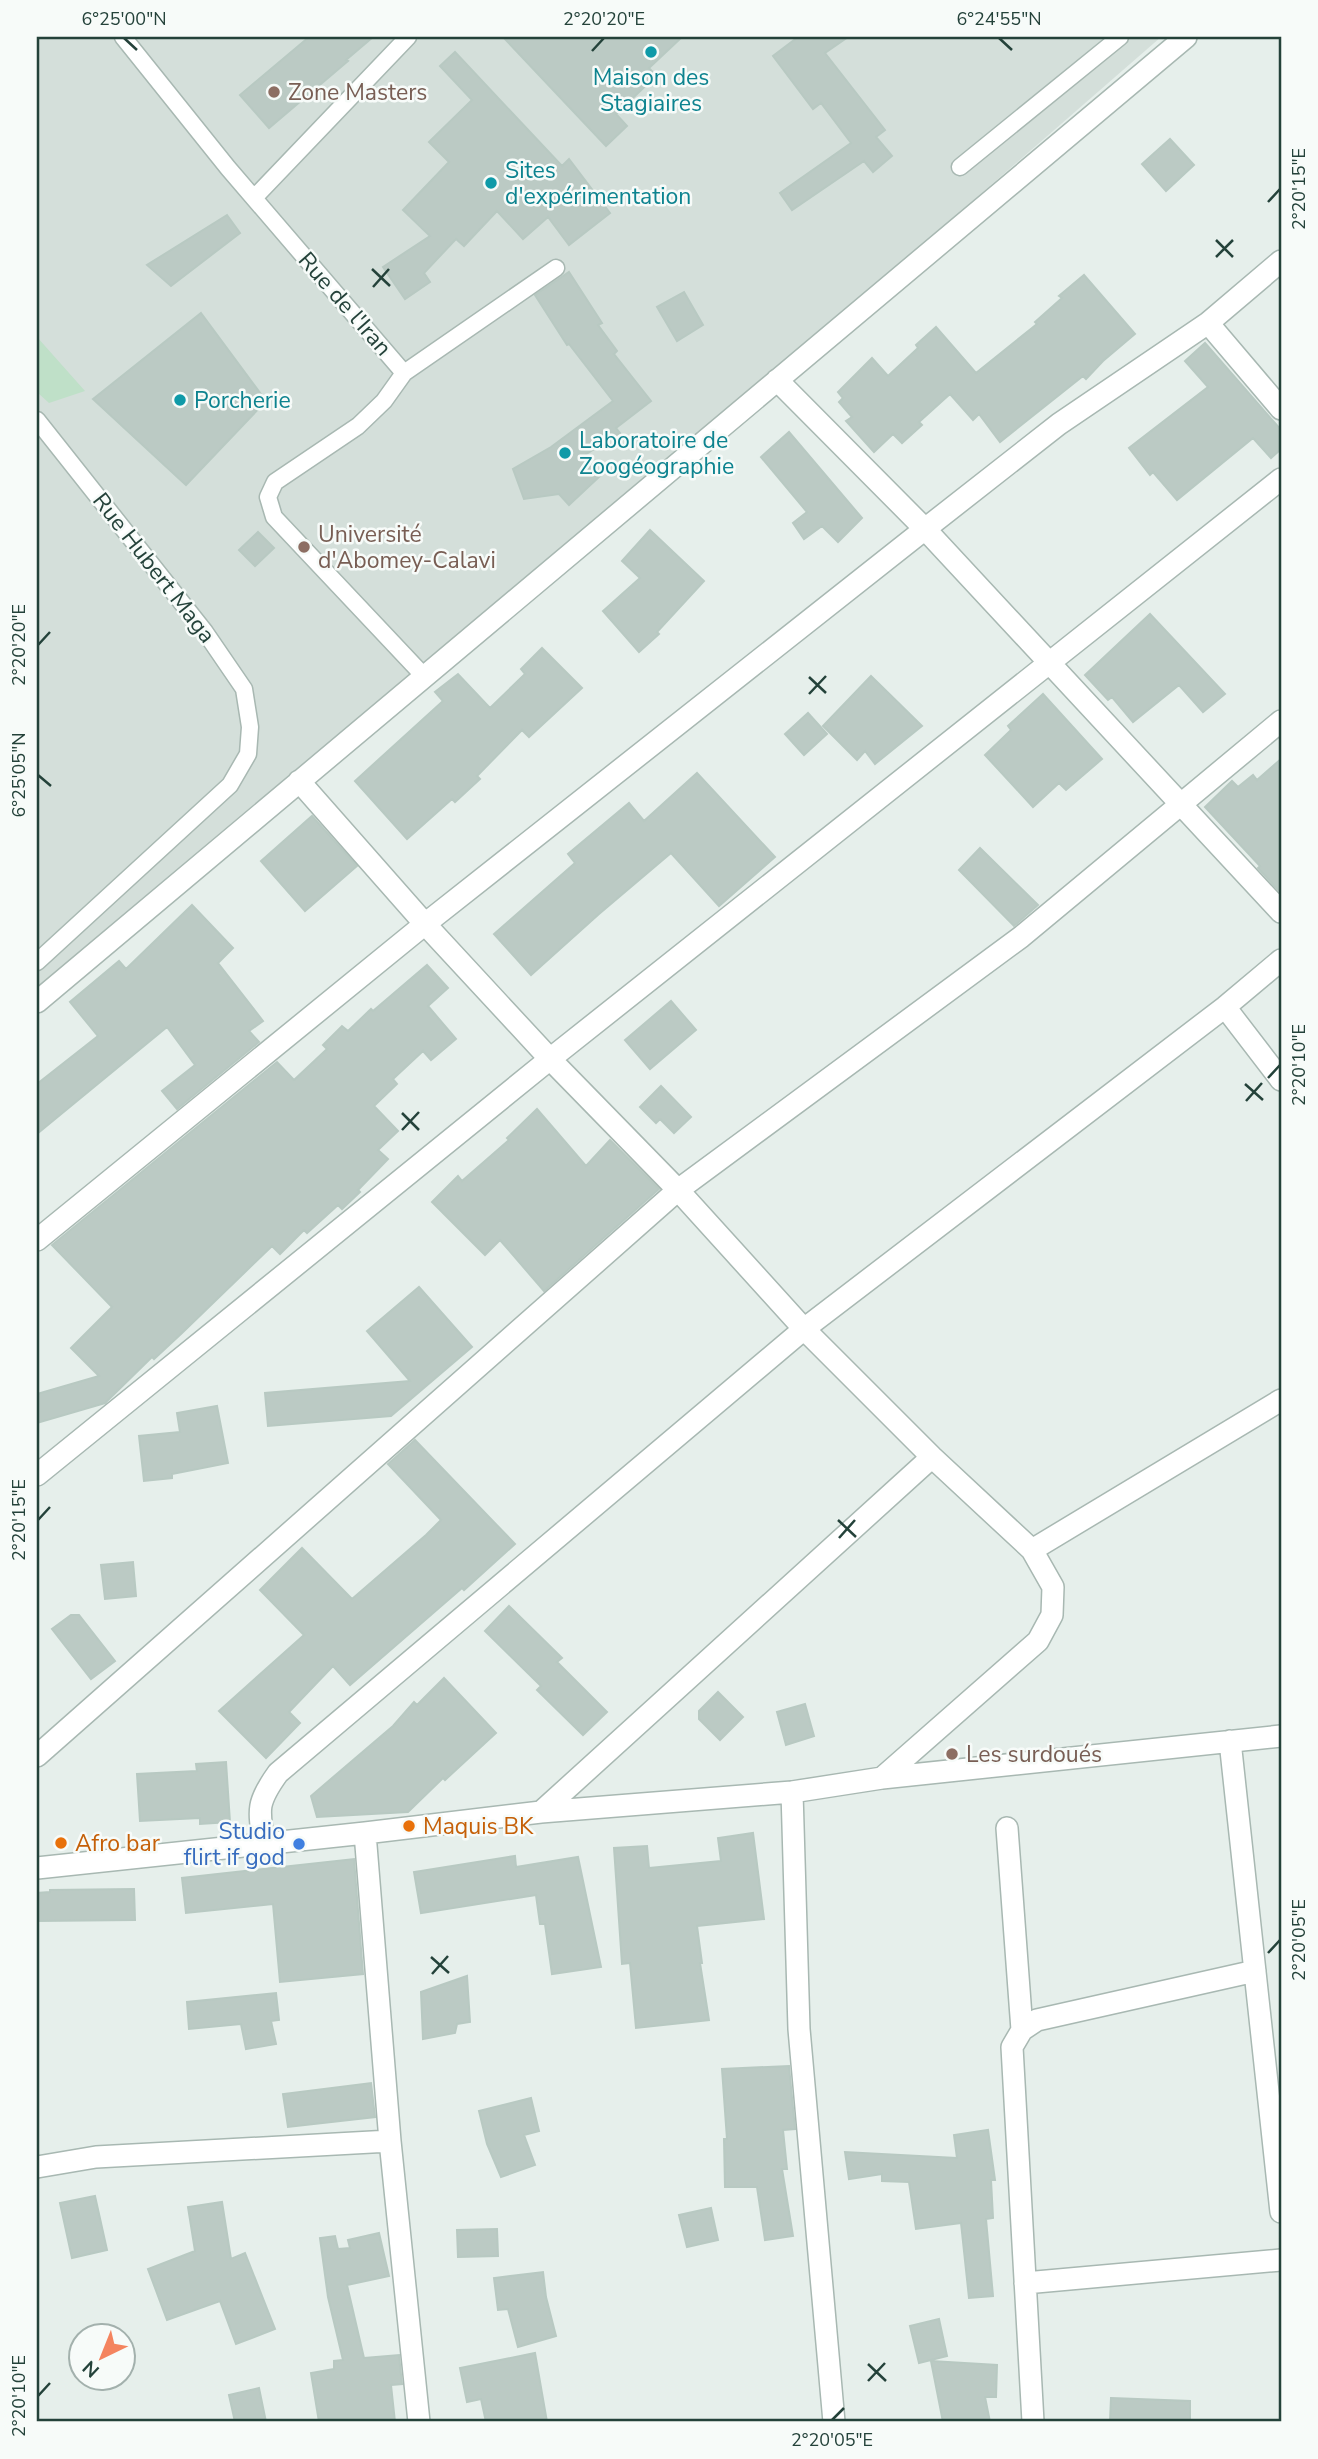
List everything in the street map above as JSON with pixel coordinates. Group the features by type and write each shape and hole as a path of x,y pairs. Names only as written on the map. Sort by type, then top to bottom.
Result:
{"street":[{"path":"37,1002 1186,37"},
{"path":"37,1240 425,924 925,529 1059,424 1208,323 1281,261"},
{"path":"1208,323 1281,409"},
{"path":"778,380 925,529 1281,912"},
{"path":"37,1475 550,1059 1281,479"},
{"path":"37,1756 678,1190 1021,937 1281,721"},
{"path":"299,781 425,924 550,1059 678,1190 804,1329 932,1457 1032,1550 1053,1587 1052,1615 1038,1641 881,1778"},
{"path":"264,1843 259,1815 263,1794 278,1773 804,1329 1225,1007 1281,960"},
{"path":"1225,1007 1281,1080"},
{"path":"1032,1550 1281,1400"},
{"path":"541,1811 932,1457"},
{"path":"37,1868 541,1811 792,1792 881,1778 1281,1736"},
{"path":"1230,1741 1281,2212"},
{"path":"792,1792 799,2029 834,2422"},
{"path":"1007,1828 1022,2030"},
{"path":"365,1833 390,2141 419,2422"},
{"path":"1034,2422 1012,2047 1022,2030 1037,2020 1255,1971"},
{"path":"37,2167 96,2157 390,2141"},
{"path":"1025,2283 1281,2260"}],"lane":[{"name":"Rue de l'Iran","path":"123,37 254,198 404,373 384,401 358,426 275,482 268,497 274,517 422,674"},
{"path":"254,198 408,37"},
{"path":"960,167 1120,37"},
{"path":"404,373 555,268"},
{"name":"Rue Hubert Maga","path":"37,420 205,632 244,689 250,727 248,754 230,785 37,962"}],"shaded area":[{"name":"Université d'Abomey-Calavi","path":"37,37 1161,37 721,420 37,995"}],"green space":[{"path":"37,337 85,391 49,403 37,392"}],"building":[{"path":"309,37 373,37 269,128 240,95"},
{"path":"503,37 682,37 649,68 656,76 616,114 627,126 606,146"},
{"path":"798,37 848,37 825,53 885,130 876,137 892,156 873,172 864,161 792,210 780,193 851,143 821,103 813,109 773,56"},
{"path":"455,52 562,166 569,159 610,213 569,245 548,217 523,239 497,211 464,246 456,239 424,273 430,282 405,299 383,267 430,236 403,210 449,162 429,142 472,100 440,66"},
{"path":"1170,139 1194,165 1166,191 1142,164"},
{"path":"227,215 240,233 171,286 147,265"},
{"path":"569,272 602,323 598,325 617,351 614,354 651,401 616,428 620,433 580,458 600,476 569,505 559,494 524,499 513,469 551,447 613,401 569,344 567,345 535,295"},
{"path":"1084,275 1135,334 1086,379 1083,376 1000,442 979,414 973,420 950,394 919,422 922,425 902,443 893,434 874,452 846,421 852,417 839,402 843,398 838,392 872,358 888,376 936,327 976,373 1037,324 1035,322 1062,298 1059,296"},
{"path":"684,292 703,325 677,341 657,307"},
{"name":"Porcherie","path":"201,313 266,401 186,485 93,399"},
{"path":"1205,343 1281,430 1281,449 1271,458 1253,438 1177,500 1153,472 1150,475 1129,448 1208,387 1185,361"},
{"path":"789,432 862,518 838,542 822,526 804,539 793,523 807,512 761,457"},
{"path":"650,530 704,581 657,632 659,634 639,652 603,611 640,578 622,561"},
{"path":"258,532 274,548 255,566 239,550"},
{"path":"1150,614 1225,694 1203,712 1179,685 1133,722 1112,697 1108,700 1085,675"},
{"path":"542,648 582,688 529,737 522,730 477,776 480,779 455,802 452,799 407,839 355,781 443,701 435,692 458,674 490,708 525,674 521,669"},
{"path":"871,676 922,726 875,764 865,751 857,760 823,726"},
{"path":"1043,694 1102,759 1066,790 1059,783 1033,807 985,755 1011,730 1008,726"},
{"path":"808,713 827,734 804,755 785,734"},
{"path":"1281,759 1281,893 1258,868 1260,866 1205,807 1232,781 1238,787 1253,775 1257,780"},
{"path":"697,773 775,857 719,906 671,853 531,975 494,934 575,863 568,854 629,803 644,821"},
{"path":"312,816 357,866 305,911 261,861"},
{"path":"980,848 1038,905 1014,926 959,870"},
{"path":"192,905 233,948 218,963 263,1021 249,1031 259,1042 177,1109 162,1091 195,1065 167,1027 37,1134 37,1084 98,1036 70,1002 119,961 126,969"},
{"path":"427,965 448,988 428,1006 456,1039 431,1060 423,1051 393,1079 397,1084 374,1106 398,1131 378,1150 388,1159 358,1190 360,1192 342,1209 338,1205 307,1233 304,1230 280,1254 272,1246 105,1403 37,1423 37,1394 99,1376 71,1348 112,1307 52,1245 277,1062 294,1080 327,1049 323,1045 342,1026 348,1031 371,1009 373,1011"},
{"path":"671,1001 696,1030 650,1069 625,1040"},
{"path":"661,1086 691,1117 674,1133 660,1119 656,1123 640,1107"},
{"path":"537,1109 586,1166 610,1140 659,1189 544,1291 500,1240 485,1255 432,1202 458,1176 462,1181 509,1140 507,1138"},
{"path":"419,1287 472,1347 391,1416 268,1426 265,1393 410,1381 367,1331"},
{"path":"217,1406 228,1463 172,1474 172,1478 144,1481 139,1436 180,1432 177,1413"},
{"path":"415,1440 515,1544 350,1685 333,1666 289,1712 300,1723 266,1758 219,1711 304,1635 260,1590 302,1548 352,1599 426,1535 441,1520 388,1464"},
{"path":"133,1562 136,1596 105,1599 101,1565"},
{"path":"509,1606 562,1658 557,1662 607,1712 583,1735 537,1690 541,1686 485,1631"},
{"path":"71,1615 79,1615 115,1661 91,1679 52,1629"},
{"path":"444,1678 496,1733 408,1812 317,1817 311,1796 393,1726 414,1702 417,1705"},
{"path":"718,1692 743,1717 720,1740 699,1719 699,1711"},
{"path":"805,1704 814,1736 786,1745 777,1712"},
{"path":"226,1762 230,1822 200,1824 200,1818 140,1821 137,1774 197,1771 196,1764"},
{"path":"753,1833 764,1919 697,1926 709,2020 636,2028 630,1963 622,1964 614,1848 647,1846 649,1868 721,1861 718,1838"},
{"path":"515,1856 516,1867 578,1857 601,1967 552,1974 545,1924 540,1924 536,1895 421,1913 414,1872"},
{"path":"354,1859 363,1974 280,1982 273,1904 186,1913 182,1878"},
{"path":"134,1889 135,1920 37,1921 37,1893 50,1890"},
{"path":"467,1976 470,2022 457,2024 455,2033 423,2039 421,1992"},
{"path":"276,1993 279,2020 271,2021 276,2044 246,2049 241,2024 189,2029 187,2002"},
{"path":"789,2066 795,2129 783,2130 787,2169 782,2169 793,2236 765,2240 757,2187 725,2187 724,2139 727,2139 722,2069"},
{"path":"371,2083 375,2117 288,2127 283,2094"},
{"path":"531,2098 539,2131 524,2135 535,2165 501,2177 487,2144 479,2111"},
{"path":"988,2130 995,2180 991,2180 993,2218 986,2219 993,2296 969,2298 961,2223 916,2229 909,2182 882,2181 882,2174 849,2179 845,2152 957,2158 954,2135"},
{"path":"95,2196 107,2250 72,2258 60,2203"},
{"path":"222,2202 231,2259 245,2253 275,2329 236,2344 220,2301 167,2320 148,2269 195,2251 188,2207"},
{"path":"711,2208 718,2240 687,2247 679,2215"},
{"path":"497,2229 498,2256 458,2257 457,2230"},
{"path":"379,2233 389,2276 347,2285 364,2358 399,2355 402,2384 391,2385 395,2422 319,2422 311,2373 334,2369 334,2361 343,2360 328,2297 320,2238 335,2236 338,2249 350,2248 348,2240"},
{"path":"543,2272 556,2336 518,2347 508,2309 498,2310 494,2278"},
{"path":"939,2319 947,2356 919,2363 910,2326"},
{"path":"535,2353 547,2422 486,2422 481,2399 467,2402 460,2368"},
{"path":"931,2361 997,2365 996,2397 985,2397 990,2422 943,2422"},
{"path":"259,2388 266,2422 235,2422 229,2395"},
{"path":"1111,2398 1190,2401 1190,2422 1110,2422"}],"place":[{"name":"Maison des Stagiaires","path":"651,52"},
{"name":"Zone Masters","path":"274,92"},
{"name":"Sites d'expérimentation","path":"491,183"},
{"name":"Porcherie","path":"180,400"},
{"name":"Laboratoire de Zoogéographie","path":"565,453"},
{"name":"Université d'Abomey-Calavi","path":"304,547"},
{"name":"Les surdoués","path":"952,1754"},
{"name":"Maquis BK","path":"409,1826"},
{"name":"Afro bar","path":"61,1843"},
{"name":"Studio flirt if god","path":"299,1844"}]}
